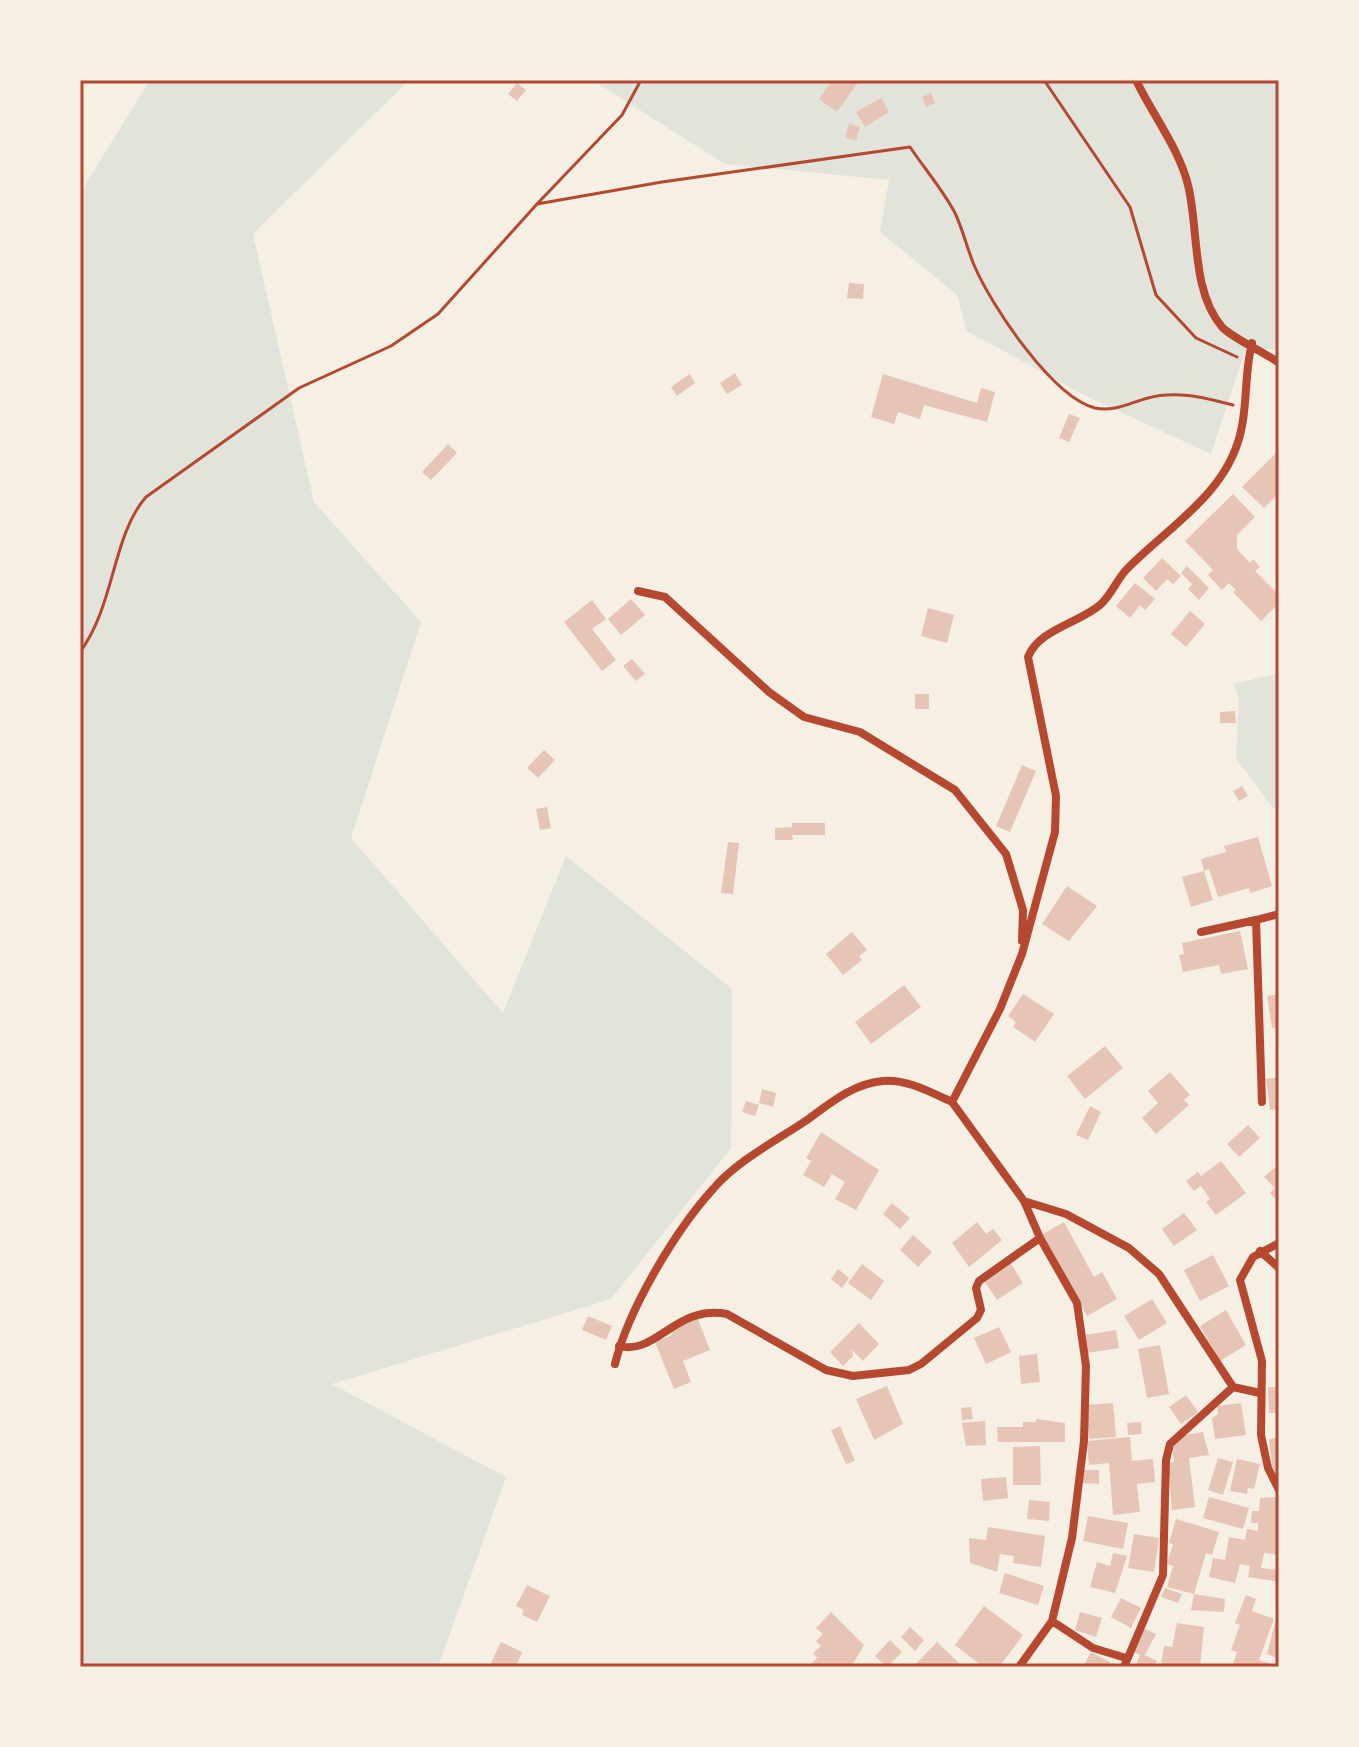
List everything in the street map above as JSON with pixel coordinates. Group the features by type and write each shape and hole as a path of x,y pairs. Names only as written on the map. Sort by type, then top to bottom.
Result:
{"street":[{"path":"1136,80 1187,183 1204,288 1212,310 1231,337 1252,343 1279,363"},
{"path":"952,1102 1000,1009 1022,954 1051,859 1056,796 1028,657 1038,641 1103,602 1126,570 1160,541 1211,489 1231,461 1240,434 1247,362 1252,343"},
{"path":"638,591 665,597 769,692 804,717 860,732 955,790 1006,854 1023,910 1022,954"},
{"path":"1201,932 1279,914"},
{"path":"1256,920 1262,1102"},
{"path":"615,1364 619,1346 638,1302 713,1188 741,1164 848,1092 879,1081 897,1081 952,1102 1024,1201 1040,1238 1077,1303 1086,1366 1078,1509 1052,1621 1019,1667"},
{"path":"1024,1201 1066,1214 1129,1248 1159,1274 1233,1387 1260,1393"},
{"path":"619,1346 633,1348 685,1317 714,1312 727,1314 839,1375 909,1370 921,1364 977,1318 981,1310 976,1288 979,1281 1040,1238"},
{"path":"1279,1243 1260,1251 1243,1269 1240,1284 1261,1353 1261,1435 1268,1468 1279,1490"},
{"path":"1260,1251 1279,1268"},
{"path":"1052,1621 1093,1648 1125,1662 1163,1575 1166,1460 1170,1444 1233,1387"}],"path":[{"path":"80,652 100,619 132,518 146,497 299,388 391,346 438,314 622,115 641,80"},
{"path":"1044,80 1130,207 1156,295 1196,338 1247,362"},
{"path":"537,204 662,182 910,147 953,210 975,267 1017,337 1072,399 1096,408 1119,409 1148,397 1170,395 1205,397 1243,408"}],"shaded area":[{"path":"150,80 409,80 253,234 314,502 421,622 351,838 503,1013 566,856 732,989 731,1148 611,1299 332,1384 506,1477 438,1667 80,1667 80,193"},
{"path":"592,80 1279,80 1279,351 1247,345 1211,454 1082,394 967,331 957,295 880,232 889,180 725,164"},
{"path":"1279,673 1279,810 1274,809 1236,758 1239,699 1234,684"}],"building":[{"path":"832,80 860,80 837,112 819,99"},
{"path":"517,83 526,90 517,101 508,94"},
{"path":"931,93 935,103 926,107 922,97"},
{"path":"881,98 889,112 865,127 856,112"},
{"path":"849,124 860,127 856,141 845,137"},
{"path":"849,283 864,284 863,299 847,298"},
{"path":"735,373 742,385 727,394 720,383"},
{"path":"690,374 695,383 677,396 671,387"},
{"path":"883,374 977,403 981,388 995,392 987,422 924,405 920,419 898,412 894,424 871,417"},
{"path":"1069,414 1080,418 1069,442 1059,438"},
{"path":"448,444 457,453 431,480 422,472"},
{"path":"1279,450 1279,493 1264,508 1242,487"},
{"path":"1233,494 1255,517 1237,535 1237,549 1250,563 1253,559 1260,567 1255,571 1279,595 1279,603 1261,621 1233,592 1236,590 1229,583 1222,590 1208,575 1213,570 1185,541"},
{"path":"1162,558 1181,576 1173,584 1167,579 1156,591 1143,578"},
{"path":"1187,566 1209,588 1199,600 1188,589 1192,584 1181,573"},
{"path":"1135,583 1155,599 1145,610 1140,605 1130,618 1116,606"},
{"path":"631,599 645,615 621,635 608,619"},
{"path":"592,600 606,619 592,629 616,660 602,671 564,622"},
{"path":"928,608 954,615 947,643 921,636"},
{"path":"1190,611 1205,624 1186,647 1171,634"},
{"path":"632,659 645,674 636,681 623,666"},
{"path":"915,694 929,694 929,709 915,709"},
{"path":"1235,711 1236,723 1220,723 1220,712"},
{"path":"544,750 555,760 538,778 527,768"},
{"path":"1022,765 1036,771 1010,832 996,826"},
{"path":"1242,786 1248,796 1239,801 1233,791"},
{"path":"547,807 551,828 540,830 536,809"},
{"path":"792,823 825,823 825,835 792,835 793,840 775,840 775,828 792,827"},
{"path":"1258,837 1272,886 1250,893 1249,888 1218,897 1209,869 1204,871 1201,859 1226,852 1224,846"},
{"path":"728,842 739,843 733,894 721,893"},
{"path":"1204,871 1213,900 1191,907 1182,877"},
{"path":"1067,886 1097,906 1069,941 1042,924"},
{"path":"1240,931 1248,969 1221,974 1219,965 1183,972 1179,955 1184,954 1182,943"},
{"path":"852,932 867,950 859,956 862,960 843,975 826,954"},
{"path":"904,985 921,1007 871,1044 855,1022"},
{"path":"1023,994 1054,1014 1035,1042 1013,1027 1016,1022 1008,1016"},
{"path":"1279,994 1279,1027 1272,1028 1267,996"},
{"path":"1105,1046 1123,1068 1085,1099 1067,1076"},
{"path":"1170,1072 1190,1095 1184,1100 1189,1105 1156,1134 1142,1118 1158,1103 1148,1091"},
{"path":"1279,1077 1279,1109 1270,1110 1266,1079"},
{"path":"762,1089 776,1093 773,1107 759,1103"},
{"path":"746,1101 759,1105 755,1116 742,1112"},
{"path":"1090,1106 1101,1112 1088,1140 1076,1135"},
{"path":"1248,1125 1260,1138 1239,1157 1227,1144"},
{"path":"821,1132 879,1170 856,1210 835,1199 845,1182 832,1174 824,1187 803,1175 811,1161 806,1158"},
{"path":"1221,1161 1246,1193 1216,1215 1206,1202 1210,1199 1201,1186 1194,1191 1186,1181 1198,1172 1201,1176"},
{"path":"1279,1164 1279,1203 1270,1193 1275,1188 1264,1177"},
{"path":"892,1203 910,1218 900,1229 883,1214"},
{"path":"1184,1213 1197,1230 1174,1246 1162,1229"},
{"path":"977,1222 986,1234 993,1229 1002,1240 969,1267 952,1243"},
{"path":"1064,1222 1094,1277 1102,1272 1117,1299 1087,1316 1041,1235"},
{"path":"913,1235 932,1252 918,1267 900,1250"},
{"path":"1213,1255 1229,1286 1200,1301 1184,1270"},
{"path":"1010,1262 1023,1283 997,1300 983,1279"},
{"path":"862,1264 884,1281 871,1300 848,1283"},
{"path":"838,1269 849,1278 842,1288 831,1279"},
{"path":"1152,1299 1167,1323 1139,1340 1124,1316"},
{"path":"1226,1310 1246,1345 1220,1361 1200,1326"},
{"path":"588,1316 612,1326 606,1340 582,1330"},
{"path":"697,1317 710,1350 683,1361 691,1382 674,1389 655,1342 672,1335 670,1328"},
{"path":"859,1323 879,1344 863,1361 852,1350 853,1356 843,1366 830,1352"},
{"path":"999,1327 1011,1352 986,1364 974,1338"},
{"path":"1116,1330 1119,1348 1087,1353 1085,1335"},
{"path":"1160,1345 1169,1394 1147,1398 1138,1349"},
{"path":"1037,1354 1040,1382 1021,1384 1019,1356"},
{"path":"887,1386 903,1424 874,1440 856,1399"},
{"path":"1268,1387 1279,1387 1279,1413 1269,1413"},
{"path":"1186,1395 1198,1412 1181,1424 1169,1407"},
{"path":"1113,1403 1116,1437 1089,1439 1086,1405"},
{"path":"1241,1403 1246,1435 1215,1439 1212,1418 1218,1414 1217,1406"},
{"path":"971,1407 973,1419 962,1420 961,1408"},
{"path":"1036,1419 1065,1423 1065,1442 998,1442 997,1427 1023,1427 1023,1422 1036,1422"},
{"path":"985,1421 986,1445 966,1446 962,1423"},
{"path":"1141,1422 1142,1434 1128,1435 1127,1423"},
{"path":"840,1426 855,1461 846,1464 831,1430"},
{"path":"1203,1432 1209,1455 1189,1458 1195,1507 1172,1510 1168,1463 1174,1462 1172,1448 1185,1435"},
{"path":"1279,1436 1279,1479 1272,1466 1269,1440"},
{"path":"1130,1437 1132,1461 1153,1459 1155,1482 1137,1484 1140,1512 1113,1515 1109,1463 1089,1465 1087,1441"},
{"path":"1040,1446 1041,1485 1013,1485 1013,1447"},
{"path":"1218,1458 1233,1462 1223,1495 1208,1490"},
{"path":"1237,1459 1260,1464 1254,1489 1248,1488 1247,1494 1230,1491"},
{"path":"1083,1470 1099,1470 1099,1484 1082,1483"},
{"path":"1006,1477 1008,1498 983,1501 981,1479"},
{"path":"1209,1497 1249,1508 1243,1529 1203,1518"},
{"path":"1276,1497 1279,1555 1264,1553 1261,1568 1279,1570 1279,1582 1248,1577 1250,1566 1240,1564 1235,1583 1209,1577 1213,1558 1225,1560 1229,1537 1245,1540 1247,1529 1258,1531 1258,1523 1251,1523 1252,1511 1259,1511 1260,1498"},
{"path":"1029,1500 1050,1502 1049,1521 1027,1519"},
{"path":"1088,1516 1128,1523 1123,1549 1083,1541"},
{"path":"1176,1519 1219,1532 1212,1555 1206,1553 1194,1594 1167,1587 1173,1566 1167,1564 1173,1544 1169,1543"},
{"path":"988,1527 1045,1536 1041,1567 1013,1563 1014,1556 1000,1554 997,1572 970,1563 969,1538 986,1540"},
{"path":"1134,1534 1159,1538 1154,1572 1128,1568"},
{"path":"1113,1553 1127,1556 1115,1593 1090,1587 1097,1562 1110,1566"},
{"path":"1005,1573 1044,1586 1038,1605 999,1593"},
{"path":"527,1585 550,1596 537,1622 522,1615 524,1610 516,1606"},
{"path":"1165,1588 1182,1594 1178,1603 1161,1597"},
{"path":"1194,1594 1225,1599 1224,1612 1191,1610"},
{"path":"1246,1595 1256,1599 1252,1611 1274,1619 1259,1660 1269,1663 1267,1667 1232,1667 1237,1652 1231,1650 1240,1625 1235,1623"},
{"path":"1121,1598 1141,1608 1131,1628 1111,1617"},
{"path":"984,1606 1023,1635 999,1667 983,1667 955,1645"},
{"path":"1279,1607 1278,1625 1279,1659 1267,1654"},
{"path":"831,1612 864,1645 851,1667 810,1665 817,1658 813,1653 821,1646 816,1641 823,1634 816,1628"},
{"path":"1080,1612 1102,1618 1096,1637 1075,1630"},
{"path":"1177,1623 1204,1627 1200,1667 1161,1665 1164,1646 1172,1647"},
{"path":"910,1627 924,1640 915,1651 901,1637"},
{"path":"1143,1628 1156,1634 1145,1655 1157,1661 1154,1667 1135,1667 1140,1655 1132,1651"},
{"path":"890,1640 902,1652 887,1667 875,1656"},
{"path":"501,1642 522,1652 516,1667 489,1667"},
{"path":"937,1642 963,1667 913,1667"},
{"path":"1091,1652 1110,1662 1108,1667 1083,1667"}]}
